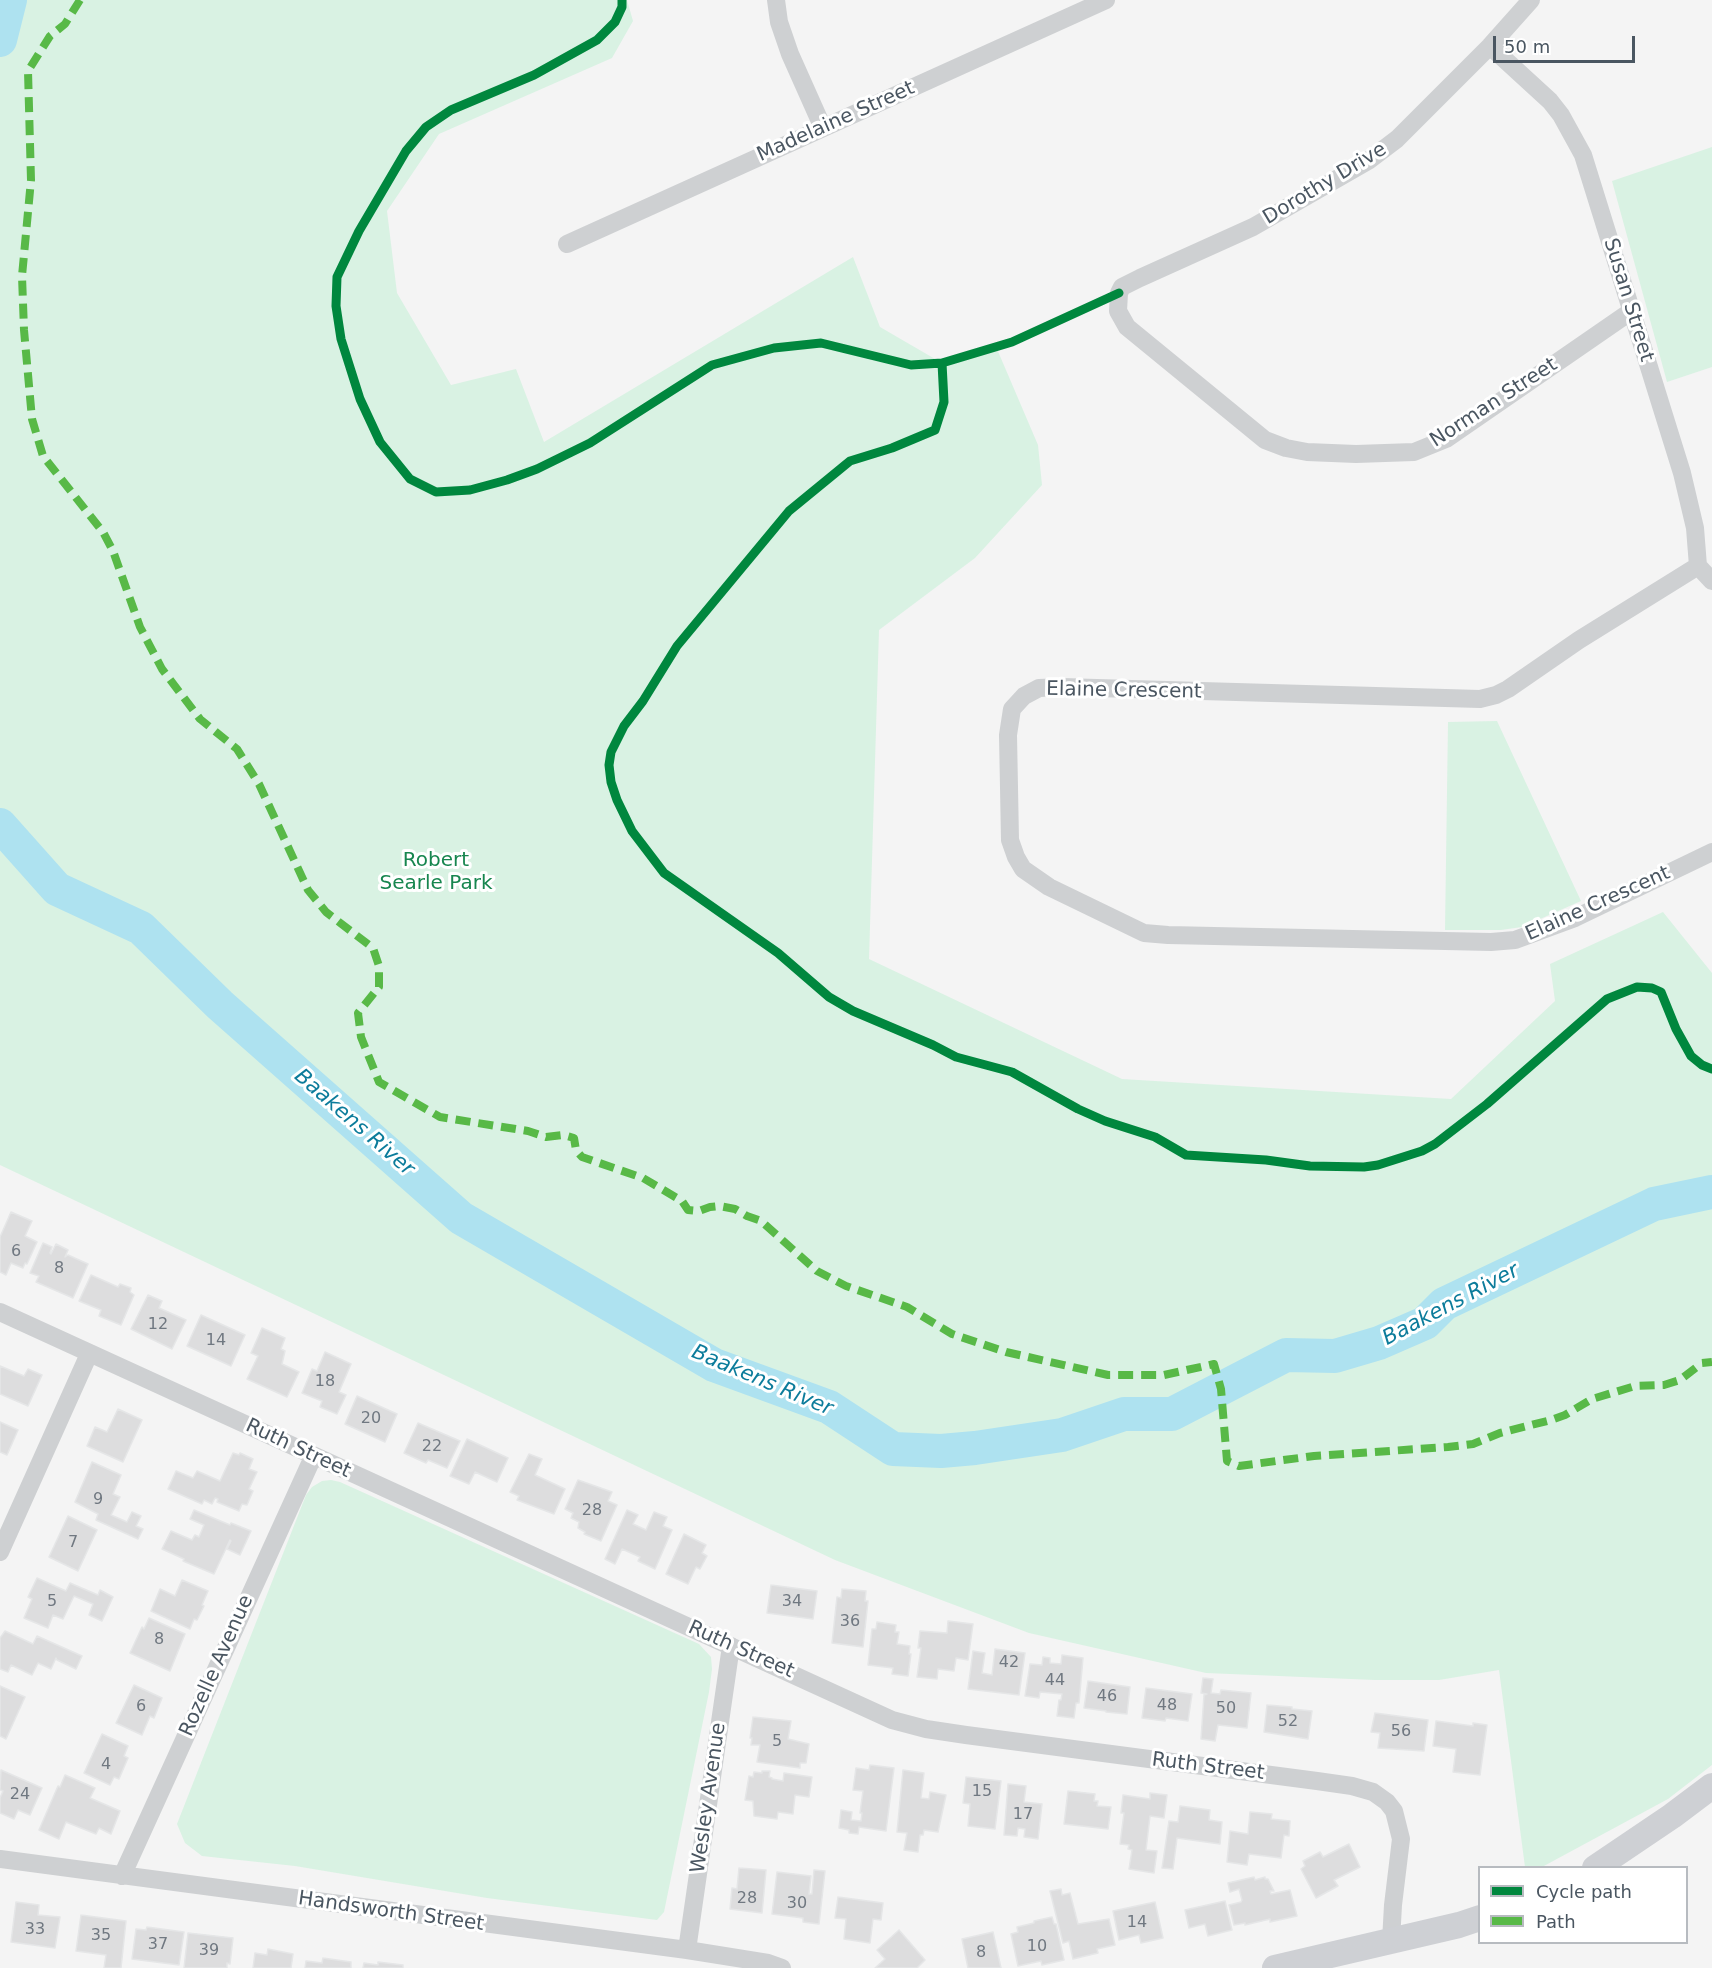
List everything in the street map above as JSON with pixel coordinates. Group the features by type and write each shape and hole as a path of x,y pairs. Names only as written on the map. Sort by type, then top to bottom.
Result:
{"street":[{"path":"776,0 779,21 790,54 823,128"},
{"name":"Madelaine Street","path":"567,244 1106,0"},
{"name":"Dorothy Drive","path":"1117,301 1119,292 1129,284 1253,227 1368,161 1397,139 1490,46 1532,0"},
{"name":"Susan Street","path":"1490,46 1550,101 1574,136 1583,155 1682,473 1695,528 1698,566"},
{"name":"Norman Street","path":"1117,301 1118,311 1127,327 1265,440 1286,448 1307,452 1356,454 1414,452 1446,439 1630,312"},
{"path":"1698,566 1712,581"},
{"name":"Elaine Crescent","path":"1698,566 1580,639 1508,689 1480,699 1040,688 1024,696 1012,709 1008,735 1010,840 1023,869 1048,887 1144,933 1491,942 1526,937 1575,918 1712,852"},
{"name":"Ruth Street","path":"0,1312 892,1720 926,1729 1317,1781 1352,1786 1373,1792 1387,1802 1394,1811 1401,1839 1391,1941"},
{"path":"0,1552 89,1354"},
{"name":"Rozelle Avenue","path":"122,1876 313,1456"},
{"name":"Wesley Avenue","path":"687,1950 731,1646"},
{"path":"1598,1866 1712,1786"},
{"name":"Handsworth Street","path":"0,1859 687,1950 768,1963 782,1968"},
{"path":"1279,1967 1478,1918"}],"green space":[{"name":"Robert Searle Park","path":"0,0 627,0 633,21 612,58 439,134 387,211 397,293 451,385 516,369 544,442 853,257 880,327 942,363 997,349 1038,445 1042,485 975,558 879,630 869,959 1122,1079 1451,1099 1555,1001 1550,964 1663,912 1712,973 1712,1765 1668,1799 1544,1866 1525,1866 1499,1670 1439,1680 1375,1680 1206,1673 1029,1633 835,1560 0,1165"},
{"path":"1712,147 1712,367 1667,382 1612,181"},
{"path":"1497,721 1581,901 1522,927 1501,930 1445,930 1448,722"},
{"path":"322,1481 340,1482 699,1644 711,1657 709,1692 664,1912 657,1920 487,1898 295,1866 202,1856 185,1843 177,1824 306,1495 312,1487"}],"building":[{"path":"11,1212 32,1221 25,1236 37,1242 27,1264 25,1263 23,1268 11,1263 6,1275 0,1272 0,1237"},
{"path":"43,1243 52,1247 51,1254 56,1244 68,1250 65,1257 68,1255 88,1264 73,1298 36,1282 39,1276 30,1273"},
{"path":"91,1275 118,1287 120,1284 131,1288 130,1292 134,1295 121,1325 99,1316 101,1310 79,1301"},
{"path":"148,1295 162,1301 159,1308 186,1320 172,1349 131,1329"},
{"path":"201,1315 245,1335 231,1366 187,1346"},
{"path":"262,1328 285,1338 281,1349 285,1351 282,1364 299,1372 287,1397 247,1379 258,1356 251,1353"},
{"path":"325,1352 351,1364 339,1392 346,1395 337,1414 320,1407 322,1401 302,1393 312,1369 317,1371"},
{"path":"0,1366 24,1376 28,1369 42,1375 28,1406 0,1394"},
{"path":"357,1396 397,1414 385,1442 345,1424"},
{"path":"118,1409 142,1420 123,1462 87,1446 95,1427 107,1432"},
{"path":"0,1422 18,1430 7,1455 0,1452"},
{"path":"418,1423 460,1441 447,1468 428,1460 426,1463 404,1453"},
{"path":"467,1439 508,1458 497,1482 475,1472 469,1484 450,1476"},
{"path":"233,1453 239,1455 240,1453 253,1459 249,1469 257,1472 249,1489 253,1491 247,1505 242,1504 239,1511 217,1502 218,1499 215,1498 212,1504 204,1500 202,1504 168,1489 176,1471 193,1478 197,1471 220,1481"},
{"path":"529,1454 542,1459 535,1475 565,1489 554,1514 517,1500 519,1496 510,1492"},
{"path":"92,1462 121,1475 113,1494 120,1497 111,1515 127,1522 132,1512 141,1516 136,1526 143,1529 138,1539 96,1520 98,1514 75,1502"},
{"path":"578,1480 612,1492 608,1501 617,1505 601,1541 584,1534 585,1532 578,1528 579,1522 571,1518 573,1513 565,1509"},
{"path":"194,1510 251,1531 240,1555 227,1549 230,1540 214,1574 162,1549 171,1531 192,1540 195,1535 199,1537 204,1525 190,1519"},
{"path":"627,1510 638,1515 633,1524 646,1530 654,1512 667,1517 663,1526 672,1530 655,1569 638,1561 640,1557 622,1549 615,1564 605,1559"},
{"path":"68,1516 97,1530 78,1571 49,1557"},
{"path":"684,1534 706,1545 702,1553 707,1556 700,1569 696,1567 688,1584 666,1574"},
{"path":"37,1578 66,1591 70,1583 98,1595 100,1590 113,1597 102,1621 89,1615 93,1604 74,1596 63,1619 53,1615 48,1628 24,1618 32,1599 28,1597"},
{"path":"182,1580 208,1591 202,1605 204,1606 190,1629 151,1611 160,1589 175,1596"},
{"path":"771,1585 817,1591 813,1619 767,1613"},
{"path":"842,1589 866,1591 865,1601 868,1601 863,1647 832,1643 837,1597 841,1598"},
{"path":"149,1618 185,1634 170,1671 130,1653 142,1627 144,1629"},
{"path":"948,1621 973,1624 968,1660 956,1658 954,1671 938,1669 937,1679 917,1677 921,1648 918,1648 920,1631 947,1633"},
{"path":"877,1622 896,1625 895,1632 899,1632 897,1644 910,1646 908,1676 892,1674 893,1668 868,1665 872,1629 876,1629"},
{"path":"5,1631 33,1644 37,1636 82,1656 76,1669 56,1658 51,1669 38,1663 32,1675 11,1665 8,1672 0,1669 0,1638"},
{"path":"995,1649 1025,1653 1019,1695 968,1689 973,1651 985,1653 982,1673 992,1675"},
{"path":"1062,1655 1083,1658 1079,1703 1076,1703 1074,1718 1057,1716 1062,1694 1040,1692 1039,1698 1025,1696 1030,1664 1042,1665 1043,1657 1050,1658 1050,1663 1061,1664"},
{"path":"1203,1678 1213,1679 1211,1693 1220,1694 1221,1690 1251,1693 1247,1728 1218,1725 1215,1741 1201,1739 1204,1695 1207,1694 1201,1693"},
{"path":"1088,1681 1130,1687 1127,1714 1084,1708"},
{"path":"134,1685 162,1698 154,1718 150,1716 142,1735 116,1723"},
{"path":"0,1686 25,1697 6,1739 0,1736"},
{"path":"1146,1688 1192,1694 1188,1721 1142,1718"},
{"path":"1267,1705 1312,1711 1308,1739 1264,1732"},
{"path":"1375,1713 1428,1720 1424,1751 1378,1748 1380,1733 1371,1732"},
{"path":"753,1717 791,1721 788,1739 809,1744 806,1763 800,1763 800,1768 757,1762 760,1745 751,1745 752,1738 750,1738"},
{"path":"1436,1721 1473,1726 1473,1723 1487,1725 1480,1775 1453,1772 1456,1749 1433,1746"},
{"path":"102,1734 128,1746 124,1756 128,1758 119,1779 114,1777 110,1785 84,1773"},
{"path":"870,1765 894,1768 886,1831 859,1827 858,1834 849,1833 849,1830 839,1828 841,1810 852,1812 851,1820 861,1821 863,1791 853,1790 856,1768 869,1770"},
{"path":"1,1770 42,1788 30,1815 18,1810 14,1819 0,1813 0,1798 3,1791 0,1790"},
{"path":"903,1770 924,1773 921,1798 929,1799 930,1792 946,1795 938,1832 924,1830 923,1835 920,1835 918,1852 904,1850 907,1833 897,1832"},
{"path":"762,1771 770,1771 769,1777 783,1781 784,1773 812,1777 809,1797 795,1795 793,1814 778,1812 777,1819 754,1816 753,1801 745,1800 749,1776 753,1777 754,1772 762,1773"},
{"path":"65,1775 95,1788 90,1798 120,1811 111,1834 99,1828 96,1834 66,1822 59,1839 39,1830"},
{"path":"966,1777 1001,1781 995,1829 968,1826 970,1804 963,1803"},
{"path":"1008,1784 1026,1786 1024,1802 1042,1804 1038,1839 1024,1837 1025,1829 1018,1828 1017,1836 1004,1835"},
{"path":"1068,1791 1095,1794 1094,1801 1098,1801 1097,1806 1111,1807 1108,1829 1064,1824"},
{"path":"1150,1793 1167,1795 1164,1818 1150,1816 1146,1850 1157,1851 1154,1873 1129,1869 1132,1850 1128,1849 1129,1845 1120,1844 1124,1813 1121,1813 1123,1795 1150,1799"},
{"path":"1180,1806 1210,1810 1209,1820 1222,1822 1220,1844 1177,1838 1173,1869 1162,1868 1169,1821 1178,1822"},
{"path":"1250,1812 1272,1814 1271,1819 1290,1821 1289,1836 1284,1835 1281,1858 1249,1854 1247,1865 1227,1862 1230,1831 1248,1834"},
{"path":"1349,1844 1360,1867 1334,1880 1338,1886 1316,1898 1301,1869 1305,1866 1303,1861 1320,1852 1323,1857"},
{"path":"739,1868 766,1870 762,1913 730,1909 732,1888 737,1889"},
{"path":"814,1870 825,1871 819,1924 803,1922 803,1918 772,1914 777,1872 811,1876 809,1894 812,1894"},
{"path":"1254,1877 1255,1880 1265,1877 1268,1879 1274,1891 1270,1891 1271,1894 1290,1890 1297,1916 1270,1922 1270,1919 1245,1925 1245,1923 1234,1925 1229,1905 1242,1900 1239,1889 1230,1892 1228,1883"},
{"path":"1061,1889 1062,1895 1070,1893 1078,1924 1109,1919 1115,1945 1097,1949 1098,1953 1073,1959 1069,1941 1063,1943 1050,1891"},
{"path":"838,1897 883,1903 881,1920 873,1919 870,1943 844,1939 846,1919 835,1918"},
{"path":"1225,1901 1232,1930 1208,1936 1205,1924 1189,1928 1185,1910"},
{"path":"16,1902 39,1905 38,1915 60,1917 55,1948 11,1942"},
{"path":"1155,1902 1163,1938 1141,1943 1139,1935 1119,1940 1113,1911"},
{"path":"81,1915 126,1921 121,1968 104,1968 106,1955 76,1951"},
{"path":"1052,1917 1056,1924 1064,1960 1042,1965 1041,1961 1018,1966 1011,1934 1018,1932 1017,1927"},
{"path":"147,1927 184,1932 179,1965 132,1959 136,1929 146,1930"},
{"path":"899,1930 925,1960 917,1968 875,1968 885,1959 877,1950"},
{"path":"993,1932 1001,1968 968,1968 962,1939"},
{"path":"188,1933 233,1938 230,1964 227,1963 227,1968 184,1968"},
{"path":"268,1949 293,1954 291,1968 253,1968 255,1953 267,1955"},
{"path":"323,1958 351,1962 351,1968 305,1968 306,1961 322,1963"},
{"path":"378,1962 403,1965 403,1968 363,1968 364,1963 378,1965"}],"waterway":[{"name":"Baakens River","path":"0,40 10,0"},
{"name":"Baakens River","path":"0,825 57,889 141,928 220,1005 461,1218 714,1365 829,1407 893,1449 941,1451 975,1448 1062,1435 1124,1414 1172,1414 1286,1355 1335,1356 1379,1343 1425,1323 1444,1304 1654,1204 1712,1192"}],"marked path":[{"path":"80,0 65,24 50,36 28,71 31,180 22,276 32,419 43,456 103,532 113,551 140,627 162,669 200,719 237,749 259,784 308,890 326,912 373,948 379,966 379,987 358,1013 361,1037 379,1082 440,1117 528,1131 546,1137 563,1135 574,1138 576,1150 582,1157 643,1178 682,1201 688,1210 699,1211 719,1206 735,1209 761,1221 817,1271 846,1286 907,1307 952,1334 1006,1352 1108,1375 1164,1375 1214,1364 1221,1389 1227,1461 1239,1466 1314,1456 1473,1444 1500,1433 1565,1415 1592,1399 1635,1386 1664,1385 1680,1380 1702,1363 1712,1362"}],"cycle path":[{"path":"622,0 622,7 615,22 597,40 534,75 451,110 426,127 406,151 359,231 337,277 336,306 341,339 360,399 380,442 410,479 436,492 470,490 507,480 537,469 590,443 712,365 774,348 821,343 911,365 942,363 1012,342 1119,293"},
{"path":"942,363 944,402 935,430 892,448 850,461 789,511 677,646 643,701 624,726 611,752 609,765 611,782 632,831 664,873 778,953 829,997 853,1011 956,1057 1012,1072 1078,1109 1105,1121 1155,1137 1186,1155 1266,1160 1310,1166 1364,1167 1422,1151 1435,1144 1487,1104 1607,999 1637,987 1652,988 1661,992 1676,1029 1691,1056 1702,1065 1712,1069"}]}
